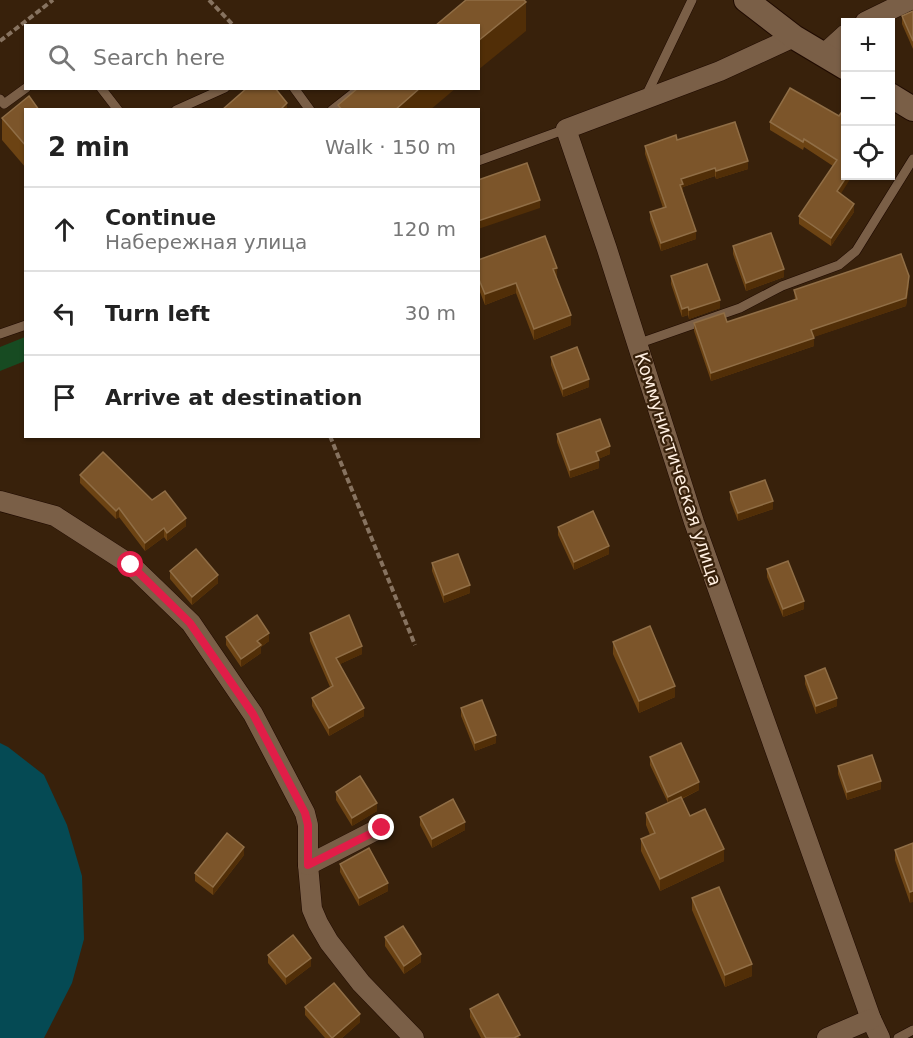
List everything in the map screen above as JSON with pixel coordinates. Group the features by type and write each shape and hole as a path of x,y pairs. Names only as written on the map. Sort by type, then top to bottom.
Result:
{"street":[{"path":"746,0 794,37 841,65"},
{"path":"871,12 910,0"},
{"path":"566,129 720,71 794,37"},
{"path":"823,55 841,39"},
{"name":"Коммунистическая улица","path":"566,129 694,522 871,1020 880,1038"},
{"path":"0,501 55,516 112,552 131,565 190,623 253,714 305,813 308,825 308,865 312,909 329,942 362,983 414,1038"},
{"path":"308,865 382,828"},
{"path":"827,1038 871,1020"}],"lane":[{"path":"643,100 692,0"},
{"path":"0,99 4,104 24,89"},
{"path":"103,90 116,108"},
{"path":"180,108 221,90"},
{"path":"295,90 309,108"},
{"path":"335,108 357,90"},
{"path":"480,160 566,129"},
{"path":"637,344 740,308 782,286 839,266 856,251 913,159"},
{"path":"0,334 24,326"},
{"path":"898,1038 913,1030"}],"path":[{"path":"0,41 53,0"},
{"path":"209,0 232,24"},
{"path":"331,438 414,645"}],"green space":[{"path":"24,337 24,361 0,371 0,347"}],"water":[{"path":"0,743 44,775 67,825 82,876 84,939 72,983 44,1038 0,1038"}],"building":[{"path":"466,0 524,0 526,2 480,39 480,24 437,24"},
{"path":"913,11 913,41 902,16"},
{"path":"790,88 839,116 841,113 841,180 844,180 837,191 854,204 831,238 799,216 837,160 804,139 803,142 770,122"},
{"path":"245,90 277,90 287,103 282,108 224,108"},
{"path":"356,90 418,90 397,108 340,108 338,105"},
{"path":"29,96 38,108 24,108 24,144 2,118"},
{"path":"735,122 748,161 716,171 715,168 681,179 683,184 680,185 696,231 661,243 650,212 666,207 645,146 676,135 677,140"},
{"path":"527,163 540,200 480,220 480,179"},
{"path":"771,233 784,269 746,283 733,246"},
{"path":"545,236 557,268 553,269 571,315 534,329 516,283 485,294 480,282 480,259"},
{"path":"901,254 909,276 906,298 811,330 814,338 711,373 694,323 724,313 727,322 797,299 794,290"},
{"path":"707,264 720,300 689,310 688,307 682,309 671,276"},
{"path":"577,347 589,379 563,389 551,357"},
{"path":"600,419 610,446 596,452 599,460 570,470 557,434"},
{"path":"103,452 152,500 165,491 186,518 167,533 164,528 145,543 119,508 116,511 80,475"},
{"path":"765,480 773,501 738,513 730,492"},
{"path":"593,511 609,546 574,562 558,527"},
{"path":"196,549 218,575 192,597 170,571"},
{"path":"458,554 470,585 444,595 432,563"},
{"path":"788,561 804,601 783,609 767,569"},
{"path":"257,615 269,633 257,641 261,645 241,659 226,637"},
{"path":"349,615 362,646 336,658 364,708 329,728 312,698 333,686 310,633"},
{"path":"650,626 675,686 639,701 613,642"},
{"path":"825,668 837,698 816,706 805,676"},
{"path":"482,700 496,735 475,743 461,708"},
{"path":"681,743 699,782 668,797 650,757"},
{"path":"872,755 881,781 847,792 838,766"},
{"path":"360,776 377,803 352,818 336,792"},
{"path":"681,797 690,816 705,809 724,849 660,879 641,839 655,833 646,813"},
{"path":"453,799 465,822 432,839 420,817"},
{"path":"227,833 244,847 213,887 195,873"},
{"path":"913,843 913,891 910,892 895,850"},
{"path":"369,848 388,883 359,898 340,864"},
{"path":"719,887 752,964 725,975 692,898"},
{"path":"403,926 421,954 404,966 385,937"},
{"path":"293,935 311,958 286,977 268,955"},
{"path":"334,983 360,1014 332,1038 305,1007"},
{"path":"498,994 520,1035 514,1038 486,1038 470,1009"}],"route":[{"path":"131,565 190,623 253,714 305,813 308,825 308,865 382,828"}]}
